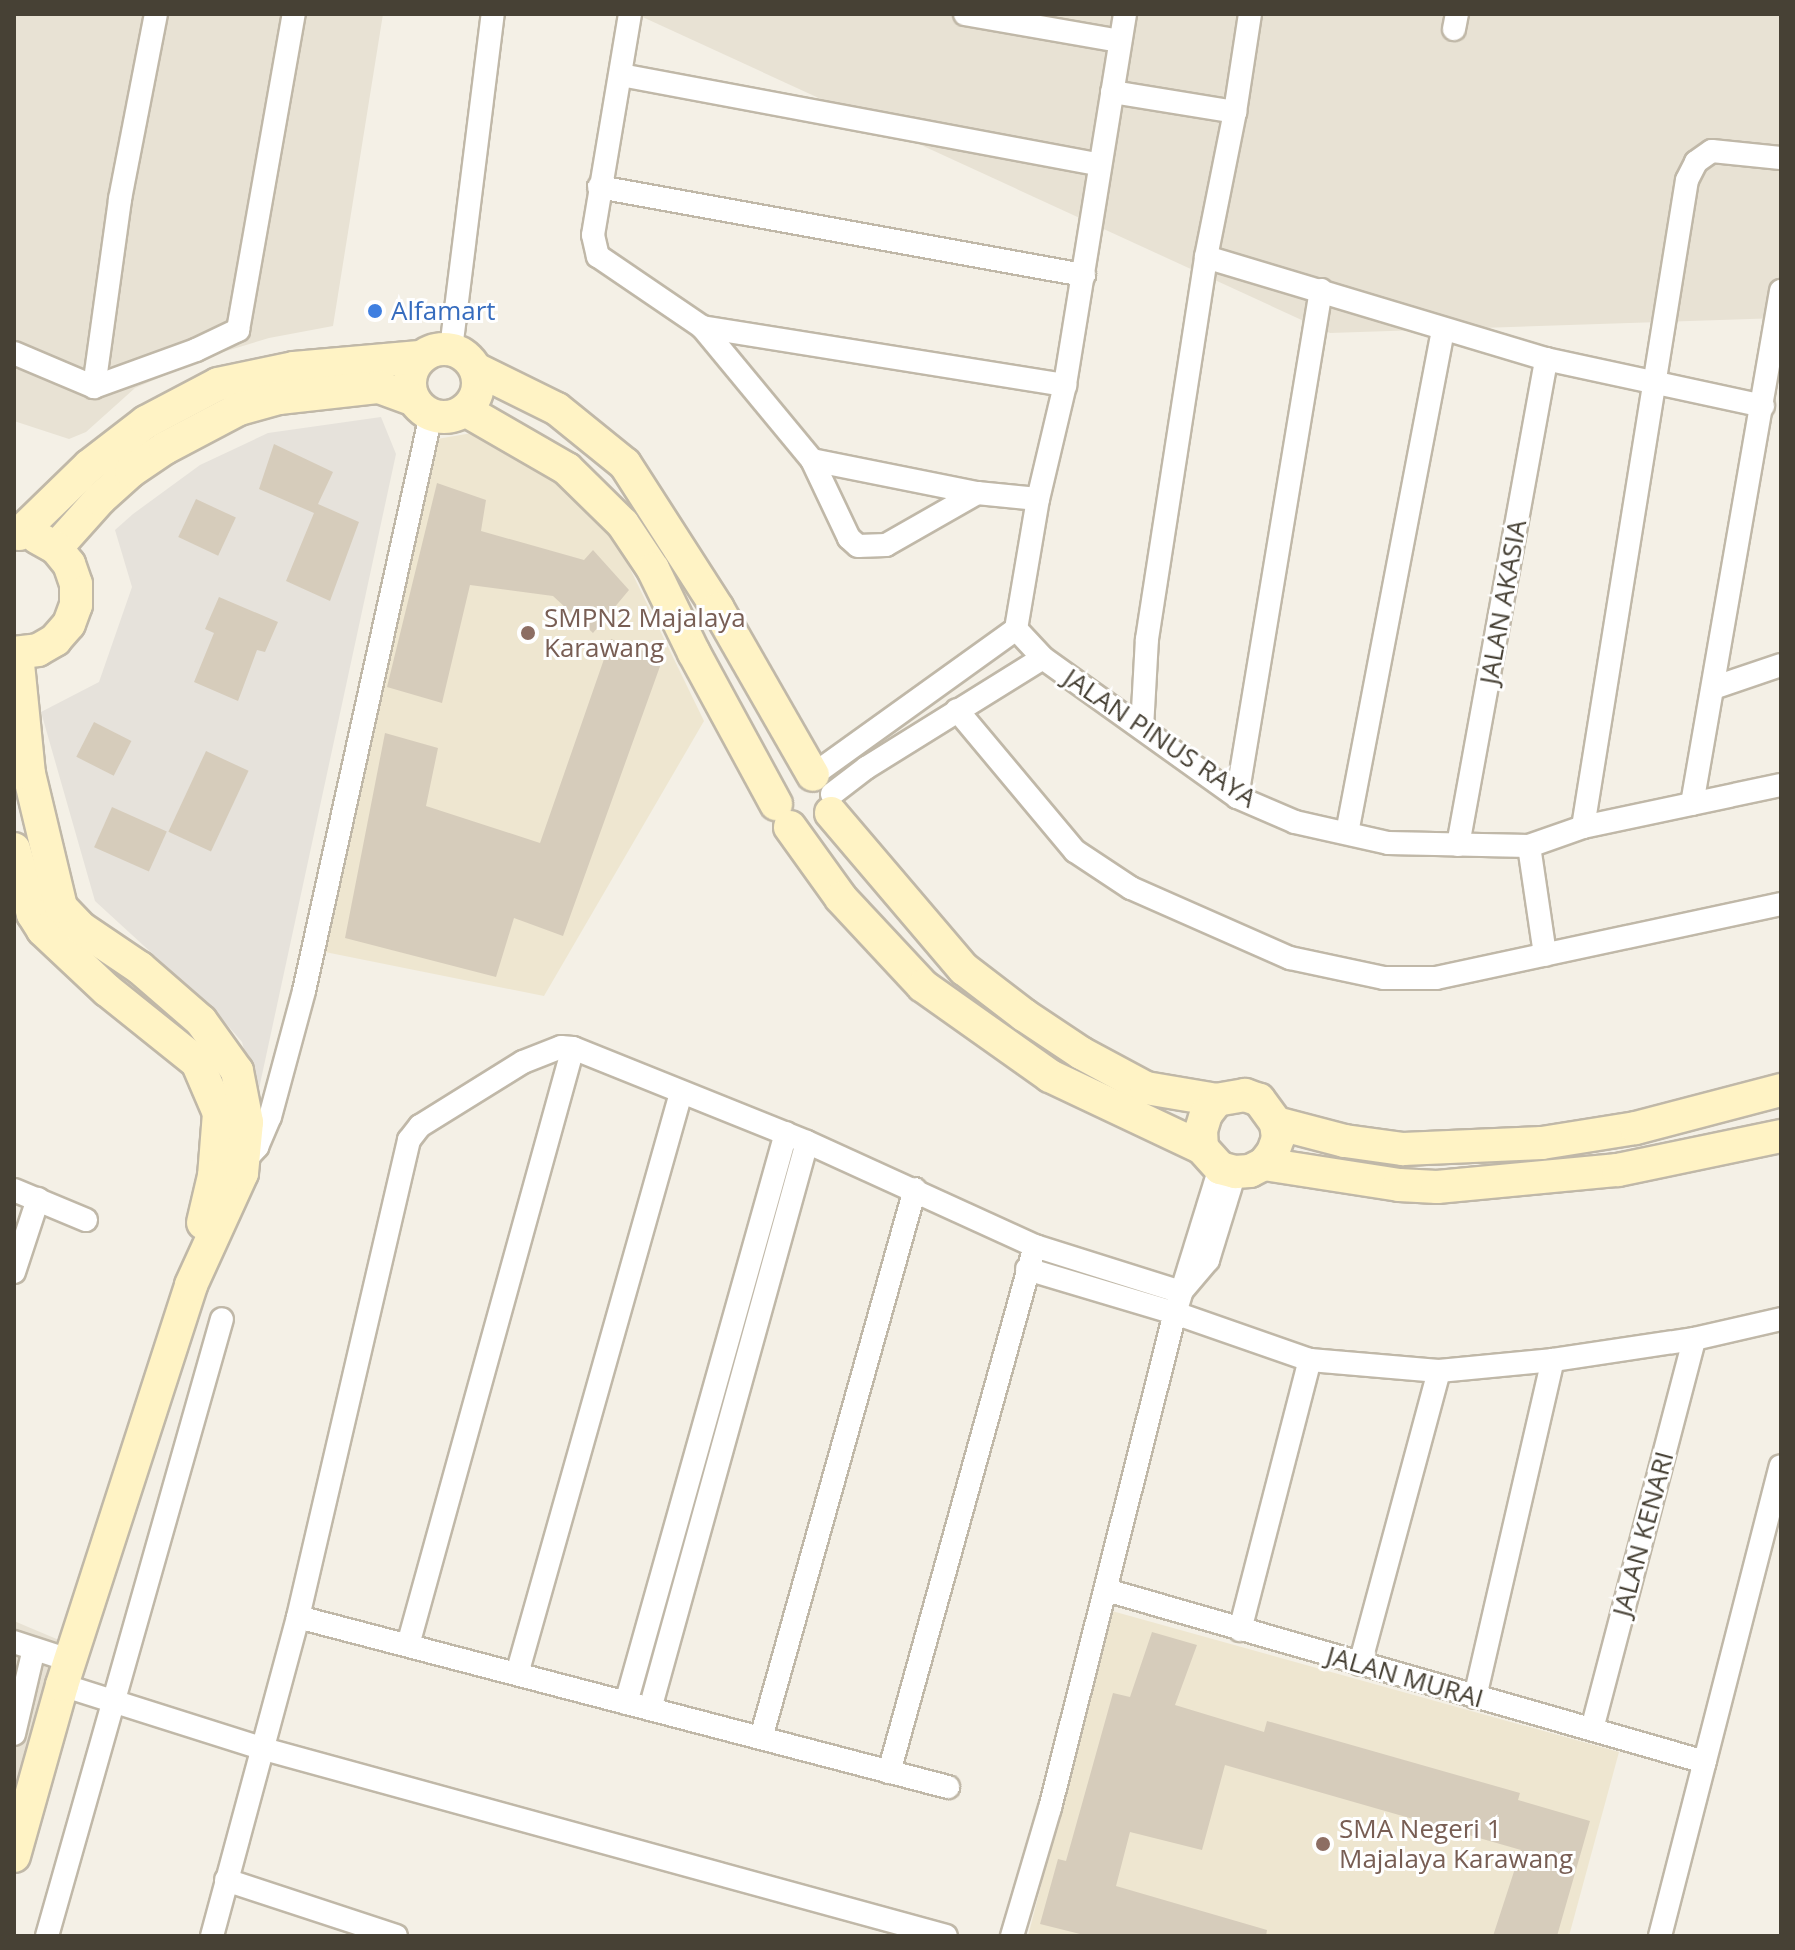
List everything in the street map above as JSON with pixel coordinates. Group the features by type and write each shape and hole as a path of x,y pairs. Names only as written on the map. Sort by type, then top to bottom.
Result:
{"street":[{"path":"94,387 120,199 156,14"},
{"path":"14,353 94,387 196,350 238,330 294,14"},
{"path":"451,349 493,14"},
{"path":"630,14 599,187 593,235 598,256 702,327 812,460 849,538 864,548 886,545 977,493"},
{"path":"965,14 1120,41"},
{"path":"825,794 795,775 781,787 783,816 799,831 818,828 825,794 1016,629 1038,499 1065,385 1084,275 1098,164 1125,14"},
{"path":"1142,728 1147,639 1206,257 1235,112 1250,14"},
{"path":"621,75 1098,164"},
{"path":"1112,92 1235,112"},
{"path":"1583,827 1687,180 1696,162 1712,151 1781,158"},
{"path":"599,187 1084,275"},
{"path":"1206,257 1546,359 1763,406"},
{"path":"1237,797 1321,290"},
{"path":"1692,804 1781,291"},
{"path":"702,327 1065,385"},
{"path":"1347,833 1443,330"},
{"path":"16,534 89,466 146,422 218,384 294,368 420,357 429,351 451,349 470,360 476,369 478,391 465,410 454,416 423,407 379,387 279,398 239,409 165,448 131,471 100,499 56,548"},
{"path":"191,1285 246,1158 257,1147 270,1117 304,991 423,407 410,377 420,357"},
{"name":"JALAN AKASIA","path":"1458,845 1546,359"},
{"path":"476,369 557,409 625,464 718,609 825,794 964,969 1081,1053 1146,1088 1217,1100 1245,1095 1259,1100 1276,1123 1278,1138 1273,1152 1230,1163"},
{"path":"465,410 567,469 623,524 653,569 694,653 783,816 841,898 923,986 1050,1076 1230,1163 1412,1186 1465,1185 1618,1170 1781,1136"},
{"path":"812,460 977,493 1038,499"},
{"path":"16,534 39,538 56,548 69,564 76,584 72,614 55,640 38,650 16,654 29,774 61,907 81,928 140,968 201,1021 237,1071 247,1122 242,1173"},
{"name":"JALAN PINUS RAYA","path":"1016,629 1043,658 1237,797 1295,822 1388,843 1529,846 1583,827 1781,785"},
{"path":"825,794 1043,658"},
{"path":"1713,688 1781,665"},
{"path":"957,710 1075,851 1131,888 1206,924 1290,958 1384,978 1436,978 1781,904"},
{"path":"1529,846 1545,955"},
{"path":"14,849 33,914 43,930 107,990 197,1062 219,1113 214,1176 191,1285 66,1673 14,1856"},
{"path":"212,1936 298,1617 409,1140 420,1126 523,1062 561,1047 573,1048 786,1133 1035,1246 1178,1302 1310,1360 1439,1371 1553,1360 1694,1339 1781,1319"},
{"path":"408,1645 573,1048"},
{"path":"1276,1123 1345,1141 1403,1149 1542,1143 1636,1128 1781,1090"},
{"path":"517,1674 681,1093"},
{"path":"1217,1100 1206,1114 1201,1130 1230,1163"},
{"path":"626,1703 786,1133"},
{"path":"650,1709 807,1142"},
{"path":"1542,1143 1547,1177"},
{"path":"1012,1936 1106,1590 1178,1302 1208,1260 1230,1163"},
{"path":"761,1738 915,1189"},
{"path":"14,1190 86,1220"},
{"path":"14,1272 38,1199"},
{"path":"889,1772 1035,1246"},
{"path":"1027,1269 1178,1302"},
{"path":"47,1936 222,1319"},
{"name":"JALAN KENARI","path":"1592,1729 1694,1339"},
{"path":"1240,1630 1310,1360"},
{"path":"1475,1697 1553,1360"},
{"path":"1360,1664 1439,1371"},
{"path":"1666,1934 1705,1762 1781,1466"},
{"name":"JALAN MURAI","path":"1106,1590 1705,1762"},
{"path":"298,1617 948,1787"},
{"path":"14,1734 24,1646 113,1704 264,1749 946,1936"},
{"path":"226,1880 341,1928 396,1936"}],"shaded area":[{"path":"14,14 383,14 333,326 269,338 213,355 135,388 86,432 69,439 14,421"},
{"path":"636,14 1781,14 1781,318 1330,333"},
{"path":"381,417 396,454 257,1098 242,1042 216,1012 95,901 41,712 99,682 132,587 115,530 133,514 200,465 268,433"},
{"name":"SMPN2 Majalaya Karawang","path":"478,432 521,453 594,516 618,544 704,721 544,996 325,952 437,439"},
{"name":"SMA Negeri 1 Majalaya Karawang","path":"1112,1611 1619,1752 1569,1936 1028,1936"},
{"path":"14,1621 59,1640 14,1803"}],"building":[{"path":"274,444 333,472 318,504 359,522 330,601 286,581 314,513 259,489"},
{"path":"437,483 486,500 481,531 584,560 593,550 629,590 593,633 553,596 470,585 442,703 387,687"},
{"path":"196,499 236,518 218,556 178,537"},
{"path":"219,597 278,622 265,652 257,650 238,701 194,682 214,633 205,629"},
{"path":"611,639 663,658 563,936 514,918 496,977 345,938 385,733 438,748 426,806 540,843"},
{"path":"94,722 131,741 114,776 76,757"},
{"path":"206,751 249,771 211,852 168,832"},
{"path":"112,807 167,831 149,872 94,847"},
{"path":"1152,1632 1197,1645 1175,1705 1264,1732 1267,1721 1520,1793 1518,1800 1590,1821 1557,1936 1493,1936 1521,1850 1225,1765 1202,1850 1130,1832 1116,1886 1267,1930 1266,1936 1088,1936 1040,1924 1058,1859 1066,1861 1113,1693 1130,1697"}],"place":[{"name":"Alfamart","path":"375,311"},
{"name":"SMPN2 Majalaya Karawang","path":"528,633"},
{"name":"SMA Negeri 1 Majalaya Karawang","path":"1323,1844"}]}
